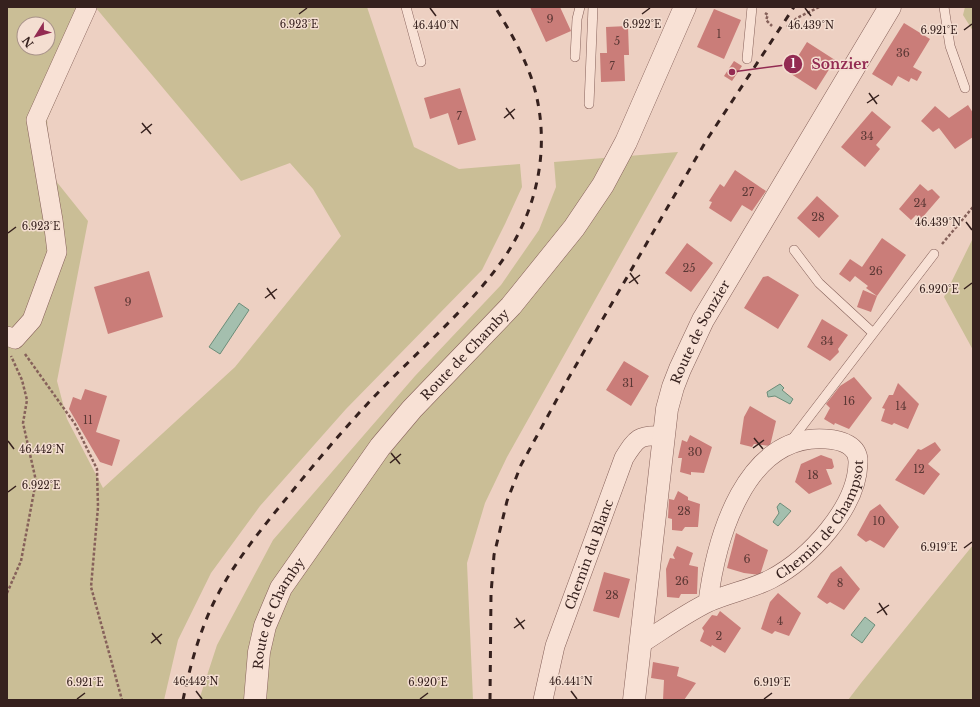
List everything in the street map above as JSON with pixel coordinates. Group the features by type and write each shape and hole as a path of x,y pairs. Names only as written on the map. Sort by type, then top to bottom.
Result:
{"street":[{"path":"10,343 32,320 56,252 53,220 36,120 87,7"},
{"name":"Route de Chamby","path":"254,700 260,645 265,626 281,588 380,447 412,409 511,306 574,228 603,185 626,142 685,7"},
{"name":"Route de Sonzier","path":"634,700 642,643 663,436 673,387 688,350 703,320 890,7"},
{"name":"Chemin du Blanc","path":"543,700 555,646 624,458 635,441 646,436 663,436"},
{"name":"Chemin de Champsot","path":"642,643 708,602 770,580 803,557 833,525 854,486 858,469 857,454 853,447 845,442 821,438 789,443 764,461 742,488 726,523 712,573 708,602"}],"lane":[{"path":"406,7 421,62"},
{"path":"575,57 577,19 580,7"},
{"path":"589,104 593,7"},
{"path":"747,59 752,7"},
{"path":"944,7 950,46 965,88"},
{"path":"794,250 818,283 872,332"},
{"path":"789,443 872,332 934,254"}],"path":[{"path":"787,27 797,18 819,7"},
{"path":"768,15 766,20 772,26"},
{"path":"934,254 973,207"},
{"path":"7,593 22,561 36,481 23,423 27,400 10,343"},
{"path":"10,343 75,424 97,469 98,507 91,587 122,700"}],"shaded area":[{"path":"7,7 367,7 414,147 459,169 520,164 522,187 482,270 346,409 260,506 211,573 178,640 164,700 7,700","holes":["96,8 241,181 290,163 313,189 341,236 235,367 103,488 67,419 57,381 88,221 52,176 47,120"]},
{"path":"965,7 973,7 973,31 963,15"},
{"path":"678,152 507,457 485,503 467,563 473,700 199,700 217,645 273,540 415,376 501,285 539,230 556,187 554,162"},
{"path":"973,238 973,350 944,297"},
{"path":"239,303 249,310 220,354 209,347"},
{"path":"780,384 784,388 782,390 793,399 790,404 775,396 768,397 767,392"},
{"path":"780,503 791,511 778,526 773,522 779,513 777,507"},
{"path":"973,545 973,700 848,700 861,683"},
{"path":"865,617 875,625 862,643 851,635"}],"building":[{"path":"530,7 560,7 571,31 546,42"},
{"path":"714,9 741,20 724,59 697,47"},
{"path":"904,23 930,39 913,67 922,72 917,81 911,78 909,82 898,76 892,86 872,74"},
{"path":"628,26 629,55 624,55 625,81 601,82 600,53 607,53 606,27"},
{"path":"807,42 835,60 816,90 788,72"},
{"path":"734,61 742,66 732,81 724,76"},
{"path":"460,88 476,140 458,145 448,113 430,119 424,98"},
{"path":"968,105 973,113 973,137 955,149 939,128 933,132 921,121 935,106 949,118"},
{"path":"872,111 891,127 876,145 880,149 865,167 841,147"},
{"path":"735,170 766,191 752,211 742,205 731,222 709,208 712,202 709,201 720,184 724,187"},
{"path":"920,184 928,191 932,189 940,197 921,219 916,215 911,220 899,209"},
{"path":"817,196 839,216 819,238 797,218"},
{"path":"882,238 906,255 877,296 866,288 868,286 855,276 850,282 839,274 850,259 862,267"},
{"path":"687,243 713,263 691,292 665,273"},
{"path":"149,271 163,317 108,334 94,287"},
{"path":"768,276 799,295 778,329 744,308 763,277"},
{"path":"863,290 877,296 871,312 857,307"},
{"path":"822,319 848,335 838,349 839,352 830,361 807,347"},
{"path":"624,361 649,376 631,406 606,390"},
{"path":"854,377 872,398 849,429 835,423 834,425 824,419 830,408 826,404 840,386"},
{"path":"898,383 919,404 908,429 894,423 892,425 881,421 885,409 882,408 889,395 893,395"},
{"path":"85,389 107,396 96,432 120,440 112,466 100,462 69,409 73,397 81,400"},
{"path":"750,406 776,421 770,446 754,444 752,447 740,444 744,417"},
{"path":"690,435 712,447 704,473 691,472 691,475 680,472 682,458 678,458 682,440 687,442"},
{"path":"935,442 941,450 928,464 940,474 924,495 895,480 918,449 921,450"},
{"path":"821,455 832,459 834,467 832,469 826,469 832,484 809,494 795,482 801,464"},
{"path":"678,491 688,497 688,500 700,504 698,527 685,527 682,531 672,530 672,519 668,518 669,499 674,500"},
{"path":"880,504 899,527 884,548 870,540 866,542 857,535 870,511"},
{"path":"736,533 768,550 760,575 744,573 727,568"},
{"path":"677,546 693,553 689,565 698,567 697,594 681,594 679,598 667,597 666,569 670,558 675,559 673,555"},
{"path":"841,566 860,589 844,610 830,602 827,604 817,597 831,573"},
{"path":"604,572 630,579 619,618 593,611"},
{"path":"778,593 801,613 789,636 775,631 772,634 761,629 770,602"},
{"path":"720,611 741,628 725,653 712,645 711,647 700,641 704,631 702,628 712,615 717,616"},
{"path":"653,662 679,667 677,676 696,683 684,700 663,700 664,680 651,678"}],"railway":[{"path":"183,700 196,650 214,602 230,573 249,546 300,482 350,423 387,383 454,317 485,283 513,244 524,222 533,199 541,150 541,126 538,101 524,59 495,7"},
{"path":"490,700 491,594 494,555 507,501 521,465 568,379 706,141 794,7"}],"place":[{"name":"Sonzier","path":"732,72"}]}
